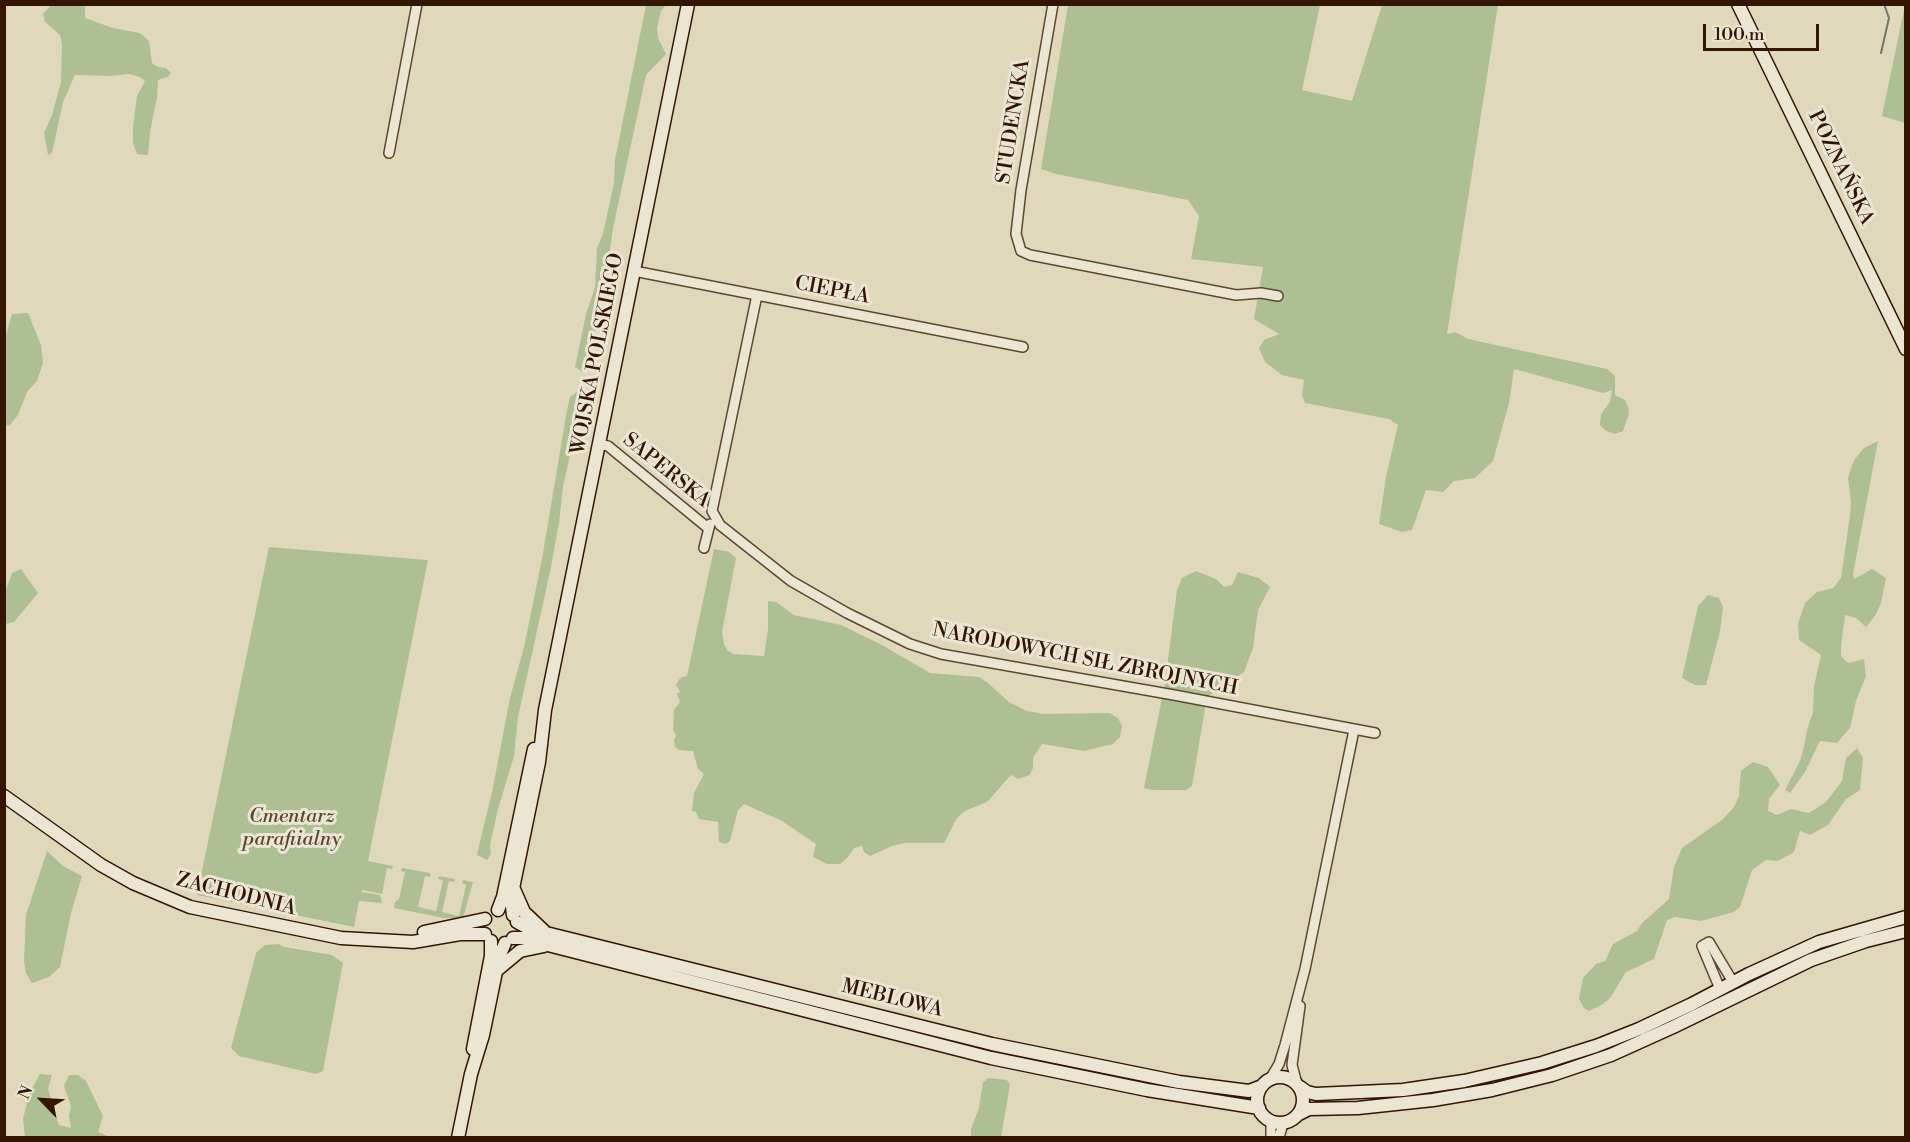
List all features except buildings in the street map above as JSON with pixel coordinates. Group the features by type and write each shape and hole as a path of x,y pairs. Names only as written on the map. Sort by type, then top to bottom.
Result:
{"main road":[{"name":"WOJSKA POLSKIEGO","path":"498,910 503,897 529,767 545,711 688,4"},
{"name":"POZNAŃSKA","path":"1738,4 1905,349"},
{"name":"WOJSKA POLSKIEGO","path":"515,918 511,903 513,886 539,762 545,711"},
{"name":"ZACHODNIA","path":"4,796 101,866 133,883 190,907 341,938 413,942 460,934 488,937"},
{"path":"513,886 524,912 544,931"},
{"path":"458,1137 499,957 517,929 515,918 506,910 490,913 485,920 491,956 474,1038 471,1074"},
{"path":"1905,917 1819,942 1623,1035 1570,1055 1515,1071 1435,1086 1356,1094 1307,1092 1292,1080 1281,1077 1266,1082 1258,1094 1258,1108 1264,1116 1277,1122 1289,1121 1309,1109 1358,1108 1433,1101 1526,1082 1611,1054 1811,960 1866,941 1905,931"},
{"name":"MEBLOWA","path":"515,918 524,926 1008,1047 1179,1083 1249,1091 1266,1082"},
{"name":"ZACHODNIA","path":"378,941 485,920"},
{"path":"488,937 509,941"},
{"name":"MEBLOWA","path":"509,941 527,938 980,1056 1159,1092 1258,1108"},
{"path":"496,971 520,951 548,945"},
{"path":"1732,998 1733,982"},
{"path":"1720,989 1732,998"},
{"path":"1298,1085 1303,1100 1299,1114"}],"street":[{"path":"389,153 417,4"},
{"name":"STUDENCKA","path":"1053,4 1021,190 1016,234 1018,247 1030,255 1236,295 1261,293 1278,296"},
{"name":"CIEPŁA","path":"634,271 1023,347"},
{"path":"704,548 708,528 714,516 713,504 757,295"},
{"name":"SAPERSKA","path":"599,444 608,446 708,528"},
{"name":"NARODOWYCH SIŁ ZBROJNYCH","path":"714,516 720,525 806,591 925,650 971,661 1174,695 1375,734"},
{"path":"1266,1082 1279,1064 1305,969 1354,730"},
{"path":"1720,989 1705,944 1733,982"},
{"path":"1298,1085 1292,1065 1305,969"},
{"path":"1270,1137 1277,1122"},
{"path":"1277,1122 1279,1137"}],"green space":[{"path":"51,5 85,5 85,18 113,28 140,33 149,41 152,63 166,68 171,73 168,77 158,80 148,155 137,154 133,143 137,96 145,81 129,74 75,75 63,102 52,153 48,155 44,133 52,115 61,82 62,44 60,35 45,22 43,14"},
{"path":"646,5 666,5 661,11 657,28 658,38 666,54 646,75 613,228 606,278 597,305 596,328 586,356 588,369 582,372 575,367 586,314 595,287 597,248 603,234 614,183 615,160"},
{"path":"1068,5 1320,5 1302,90 1352,101 1382,5 1498,5 1447,334 1455,332 1468,339 1607,369 1615,376 1615,395 1625,400 1628,406 1629,414 1623,431 1615,434 1606,431 1600,425 1601,414 1610,402 1612,390 1603,393 1514,369 1509,403 1493,461 1475,478 1454,481 1443,492 1426,490 1412,530 1402,532 1379,524 1386,477 1398,425 1389,419 1305,403 1302,395 1304,380 1282,375 1265,362 1259,348 1264,340 1279,334 1254,319 1263,267 1191,259 1199,216 1188,200 1041,169"},
{"path":"1905,5 1906,123 1882,116"},
{"path":"28,313 41,345 43,363 37,381 27,392 18,415 9,426 4,424 5,338 12,314"},
{"path":"578,391 582,400 563,487 550,572 518,717 514,756 498,809 490,845 491,854 487,860 477,855 542,559 567,410 570,397"},
{"path":"1878,441 1853,574 1854,579 1872,569 1886,578 1881,603 1875,616 1866,627 1856,618 1845,615 1841,646 1841,656 1848,663 1864,659 1866,676 1856,701 1850,728 1837,743 1820,741 1805,772 1790,793 1785,790 1800,761 1804,747 1813,712 1814,686 1821,655 1799,640 1798,624 1805,603 1817,592 1833,588 1841,578 1851,502 1848,478 1854,460 1864,448"},
{"name":"Cmentarz parafiialny","path":"269,547 428,560 368,861 393,866 392,869 387,868 382,894 362,890 362,892 380,895 382,903 359,901 354,927 197,895"},
{"path":"714,549 729,552 736,558 722,632 727,650 733,654 764,656 768,629 768,601 776,602 794,615 841,625 882,645 930,673 979,677 1009,702 1027,711 1043,714 1110,713 1118,718 1122,726 1120,737 1113,744 1084,751 1042,744 1033,758 1030,775 1018,779 1011,775 987,802 965,811 957,818 944,843 905,843 870,856 864,852 862,846 854,848 840,864 827,864 813,857 816,844 782,821 744,804 738,810 730,841 726,844 719,842 718,822 699,819 696,812 692,811 694,793 704,774 698,769 693,751 679,750 675,747 676,735 673,730 674,710 680,702 677,694 680,692 676,685 680,678 687,676"},
{"path":"21,569 38,593 14,622 5,624 5,592 12,573"},
{"path":"1196,571 1216,579 1224,587 1232,585 1238,572 1259,578 1270,587 1258,610 1253,648 1244,672 1207,697 1192,786 1186,790 1153,790 1144,788 1165,683 1177,590 1182,578"},
{"path":"1708,595 1719,598 1723,607 1720,631 1706,685 1695,685 1682,678 1698,606"},
{"path":"1857,748 1863,758 1860,790 1846,799 1828,825 1810,835 1800,831 1794,852 1778,861 1766,860 1752,870 1740,907 1734,912 1701,921 1675,917 1667,920 1654,959 1626,972 1610,998 1603,1004 1589,1011 1584,1008 1579,999 1583,978 1596,964 1605,961 1613,944 1637,931 1642,923 1669,899 1674,867 1682,848 1722,820 1734,807 1739,796 1741,771 1753,762 1768,767 1780,785 1769,799 1768,811 1777,815 1791,809 1809,813 1826,802 1842,781 1846,758"},
{"path":"47,851 63,866 82,876 71,913 60,967 49,977 32,983 26,973 24,961 26,915"},
{"path":"402,868 430,873 430,877 425,876 418,907 436,911 443,880 438,879 439,876 455,879 454,882 449,881 442,912 459,916 466,885 462,883 463,880 473,882 463,918 444,918 394,908 395,902 399,899 405,872 401,871"},
{"path":"279,944 284,947 332,955 343,963 323,1071 316,1074 239,1056 231,1048 256,953 265,945"},
{"path":"40,1074 52,1075 48,1089 59,1125 71,1128 69,1116 71,1106 64,1086 69,1075 78,1075 86,1081 103,1116 98,1132 110,1137 25,1137 23,1119 29,1094"},
{"path":"989,1078 1007,1080 1010,1085 1001,1137 971,1137 983,1082"}],"waterway":[{"path":"1881,53 1889,18 1884,4"}]}
